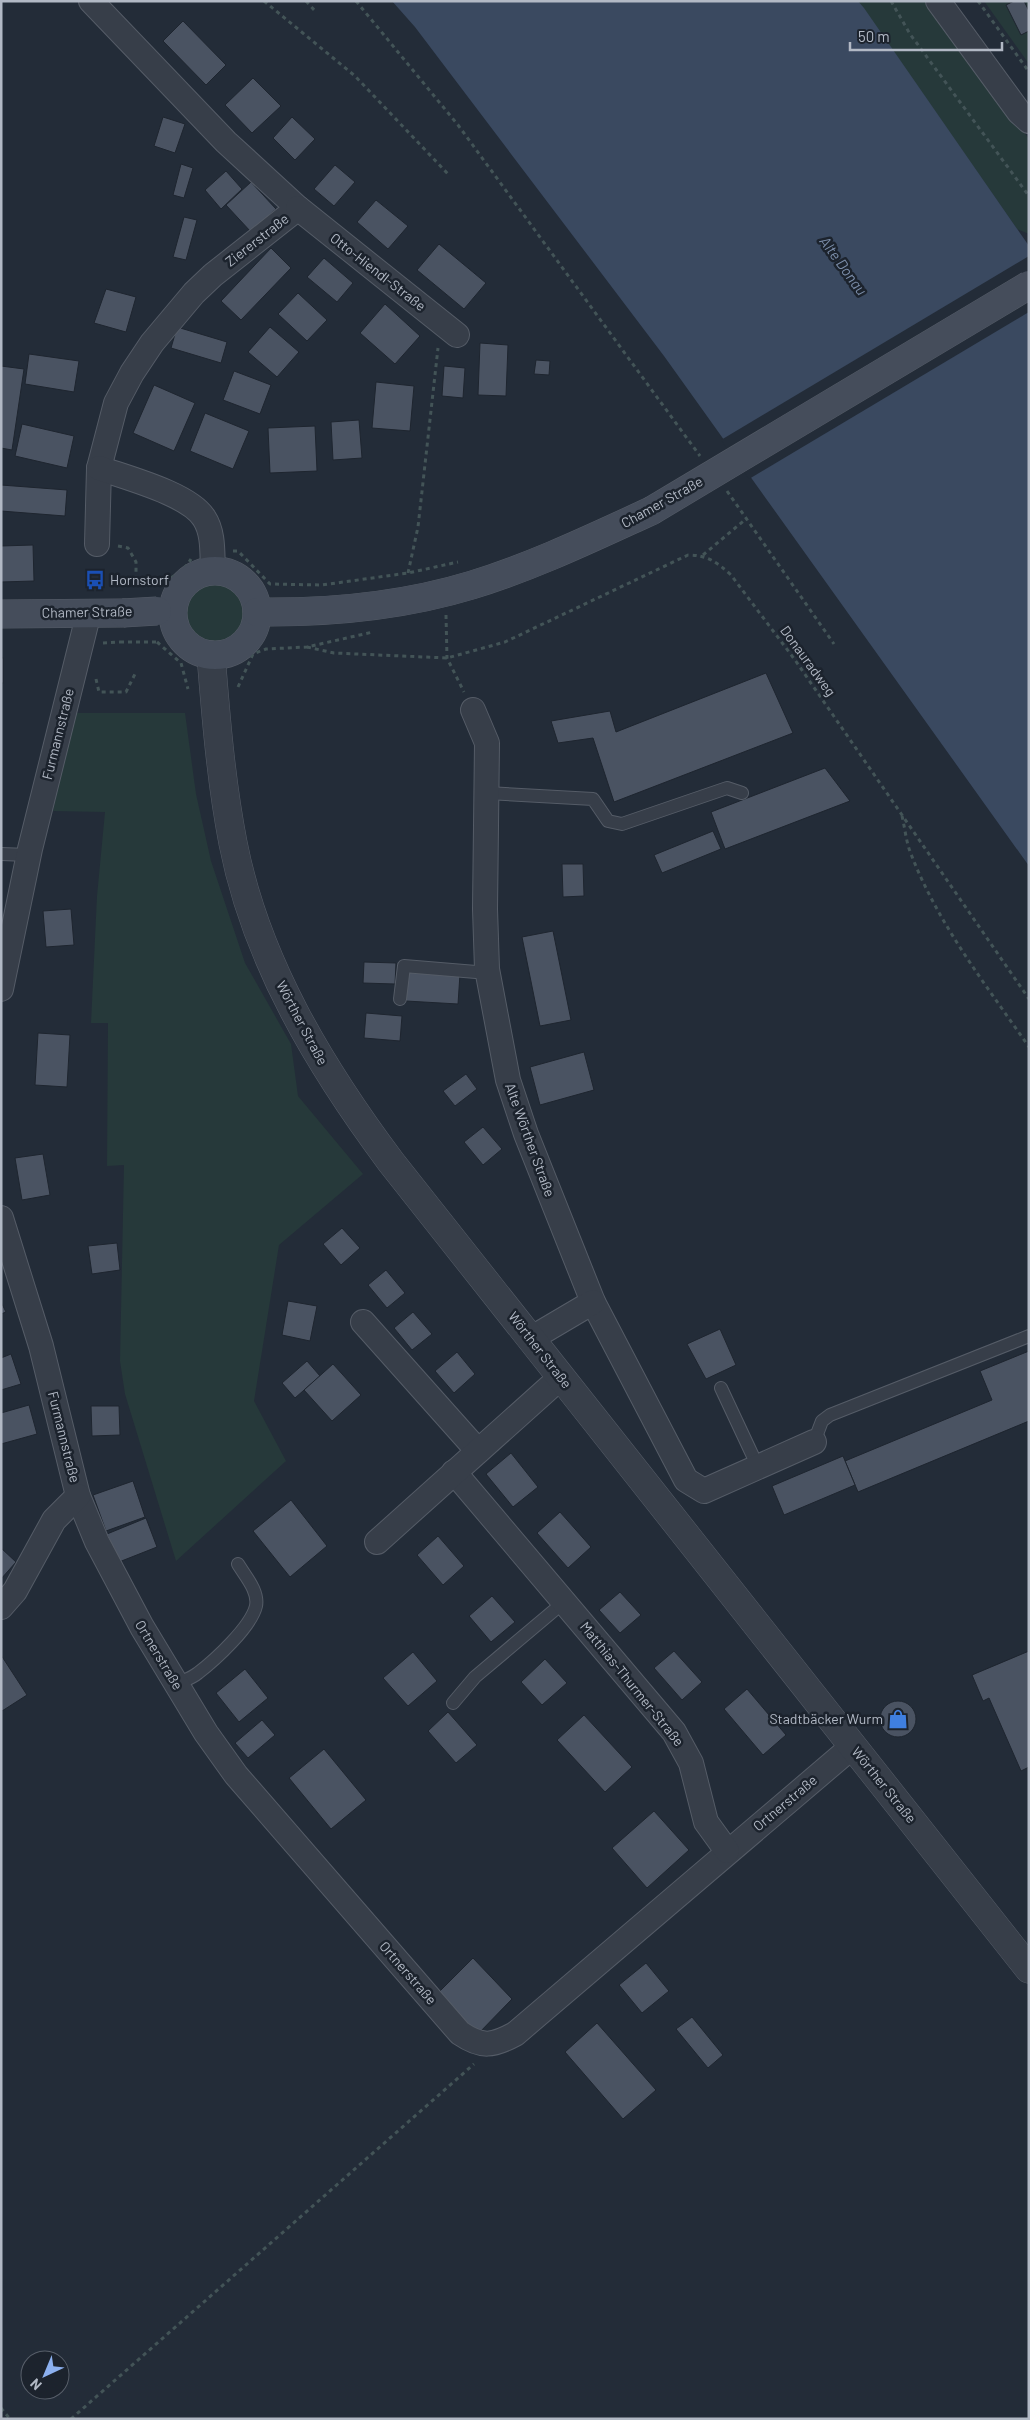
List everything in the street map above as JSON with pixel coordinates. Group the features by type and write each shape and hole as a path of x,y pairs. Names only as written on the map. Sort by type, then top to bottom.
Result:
{"main road":[{"name":"Chamer Straße","path":"257,612 304,613 400,601 470,585 525,567 651,511 1029,286"},
{"path":"212,560 248,587 255,599 257,612 255,626 243,644 225,654 211,655 198,652 187,645 157,603 175,598 181,587 212,560"},
{"name":"Chamer Straße","path":"1,614 123,613 157,603"}],"street":[{"name":"Ziererstraße","path":"91,1 226,142 298,208 213,275 188,299 152,342 132,373 116,403 99,468 97,544"},
{"path":"938,1 1019,112 1029,121"},
{"name":"Otto-Hiendl-Straße","path":"298,208 449,329"},
{"path":"99,468 184,499 205,519 211,537 212,560"},
{"name":"Furmannstraße","path":"1,990 7,930 29,855 89,612"},
{"name":"Wörther Straße","path":"211,655 234,844 245,887 278,980 304,1032 360,1121 1029,1969"},
{"name":"Alte Wörther Straße","path":"473,710 487,743 485,909 488,973 508,1080 526,1134 592,1302 686,1480 704,1491 814,1442"},
{"name":"Furmannstraße","path":"1,1218 6,1249 41,1346 78,1496 54,1520 15,1591 1,1607"},
{"path":"532,1338 592,1302"},
{"path":"363,1322 478,1451"},
{"path":"377,1542 561,1376"},
{"name":"Matthias-Thurmer-Straße","path":"454,1472 674,1732 685,1748 691,1763 706,1822 727,1851"},
{"name":"Ortnerstraße","path":"78,1496 96,1542 142,1627 206,1733 236,1775 460,2033 472,2041 485,2044 499,2043 515,2034 727,1851 853,1746"}],"lane":[{"path":"487,793 592,799 608,821 622,824 727,788 742,793"},
{"path":"1,854 29,855"},
{"path":"400,999 404,966 488,973"},
{"path":"814,1442 822,1421 830,1414 1029,1336"},
{"path":"722,1388 758,1467"},
{"path":"177,1684 202,1670 247,1624 256,1605 254,1588 238,1564"},
{"path":"452,1702 475,1677 564,1602"}],"path":[{"path":"264,1 355,76 448,174"},
{"path":"306,1 316,12"},
{"path":"356,1 458,125 701,457"},
{"path":"891,1 910,34 1029,196"},
{"path":"978,1 1029,72"},
{"path":"157,603 170,580 186,567 196,552 212,560 238,551 270,584 322,585 408,573 418,527 449,329"},
{"path":"724,488 747,518 834,644"},
{"path":"97,643 157,642 181,663 188,689 237,689 253,654 266,649 307,647 334,653 447,658 505,642 688,555 703,555 747,518"},
{"path":"128,548 136,562 136,580"},
{"name":"Donauradweg","path":"703,555 719,563 731,575 795,660 901,813 910,852 934,903 970,961 1029,1047"},
{"path":"446,614 447,658 473,710"},
{"path":"99,692 126,692 135,674"},
{"path":"901,813 1029,999"},
{"path":"71,2419 474,2064 485,2044"},
{"path":"1,2408 10,2419"}],"shaded area":[{"path":"858,1 930,1 1029,139 1029,234 1017,229"},
{"path":"984,1 1029,1 1029,64"},
{"path":"208,584 220,584 231,589 239,597 244,608 242,626 231,639 220,644 208,644 197,639 189,631 184,620 184,608 189,597 197,589"},
{"path":"75,713 185,713 196,794 211,861 245,963 291,1044 298,1096 363,1174 279,1245 254,1401 286,1461 176,1561 125,1394 120,1361 124,1165 107,1166 108,1023 91,1023 97,896 105,812 53,811"}],"water":[{"name":"Alte Donau","path":"392,1 858,1 864,8 1029,246 1029,866 664,356 415,27"}],"pier":[{"path":"1029,256 1029,312 749,479 721,440"}],"building":[{"path":"1014,1 1024,1 1029,11 1029,31 1021,35 1006,5"},
{"path":"183,21 226,65 206,85 163,41"},
{"path":"253,78 281,106 252,133 225,105"},
{"path":"163,117 185,124 175,153 154,146"},
{"path":"292,117 315,139 295,160 273,138"},
{"path":"181,164 193,168 184,198 173,195"},
{"path":"335,165 355,182 334,206 314,189"},
{"path":"226,171 242,189 221,209 205,190"},
{"path":"251,182 276,209 251,232 226,205"},
{"path":"376,200 408,226 388,249 357,222"},
{"path":"184,217 197,220 186,260 173,257"},
{"path":"439,244 486,283 464,309 417,270"},
{"path":"271,248 291,268 241,320 221,301"},
{"path":"324,258 353,283 337,302 307,277"},
{"path":"106,289 136,297 126,332 94,323"},
{"path":"298,293 327,320 307,341 278,314"},
{"path":"385,304 420,336 395,364 360,333"},
{"path":"177,327 227,342 221,363 171,348"},
{"path":"270,327 299,352 277,377 248,352"},
{"path":"480,343 508,345 506,396 478,395"},
{"path":"29,354 79,361 74,392 25,384"},
{"path":"536,360 550,361 549,375 534,374"},
{"path":"1,366 24,369 12,450 1,448"},
{"path":"444,366 465,368 463,398 442,396"},
{"path":"234,371 271,385 260,414 223,400"},
{"path":"376,382 414,386 410,431 372,428"},
{"path":"154,385 195,403 174,451 133,433"},
{"path":"205,413 249,431 233,469 190,451"},
{"path":"359,420 362,458 333,460 331,422"},
{"path":"22,424 74,436 67,468 15,456"},
{"path":"315,426 317,471 270,473 268,428"},
{"path":"1,485 67,490 65,516 1,511"},
{"path":"33,545 34,581 1,582 1,546"},
{"path":"1,658 3,658 3,683 1,683"},
{"path":"766,673 793,733 614,802 593,738 558,743 551,721 610,711 616,732"},
{"path":"825,768 850,801 725,849 711,812"},
{"path":"713,831 721,849 662,873 654,855"},
{"path":"562,864 583,864 584,896 563,897"},
{"path":"71,909 74,945 46,947 43,911"},
{"path":"553,931 571,1020 540,1026 522,937"},
{"path":"364,962 396,963 395,984 363,983"},
{"path":"407,971 460,974 458,1004 406,1001"},
{"path":"366,1013 402,1016 400,1041 364,1038"},
{"path":"38,1033 70,1035 67,1087 35,1085"},
{"path":"584,1052 594,1090 540,1105 530,1067"},
{"path":"466,1074 477,1089 455,1106 443,1091"},
{"path":"483,1127 502,1149 483,1165 464,1142"},
{"path":"43,1154 50,1195 22,1200 15,1158"},
{"path":"342,1228 360,1248 341,1265 323,1244"},
{"path":"117,1243 120,1270 92,1274 88,1246"},
{"path":"386,1270 405,1293 387,1308 368,1285"},
{"path":"288,1301 317,1306 310,1341 282,1335"},
{"path":"1,1302 6,1312 1,1314"},
{"path":"413,1312 432,1334 412,1350 394,1328"},
{"path":"720,1329 736,1365 706,1379 687,1344"},
{"path":"1029,1351 1029,1421 858,1492 845,1461 992,1400 980,1371"},
{"path":"457,1352 475,1374 454,1393 435,1371"},
{"path":"11,1354 21,1384 1,1390 1,1358"},
{"path":"307,1361 320,1376 295,1398 282,1383"},
{"path":"333,1364 361,1395 332,1421 304,1390"},
{"path":"29,1405 37,1434 1,1444 1,1413"},
{"path":"91,1406 119,1406 120,1435 92,1436"},
{"path":"511,1453 538,1487 513,1507 486,1474"},
{"path":"843,1456 855,1485 784,1515 772,1486"},
{"path":"133,1481 145,1517 106,1531 93,1495"},
{"path":"291,1500 327,1546 290,1577 253,1531"},
{"path":"560,1512 591,1547 568,1568 537,1533"},
{"path":"146,1518 157,1547 119,1562 107,1534"},
{"path":"438,1536 464,1566 443,1585 417,1555"},
{"path":"1,1548 16,1562 1,1579"},
{"path":"620,1592 641,1615 620,1633 599,1610"},
{"path":"492,1596 515,1622 491,1642 469,1616"},
{"path":"674,1651 702,1682 682,1700 654,1668"},
{"path":"1029,1651 1029,1767 1021,1771 989,1698 983,1701 972,1675"},
{"path":"413,1652 437,1681 408,1706 383,1678"},
{"path":"1,1655 27,1695 2,1711 1,1709"},
{"path":"545,1659 567,1683 542,1705 521,1682"},
{"path":"245,1669 268,1698 239,1722 216,1693"},
{"path":"747,1689 786,1735 763,1755 724,1709"},
{"name":"Stadtbäcker Wurm","path":"898,1701 905,1702 911,1706 915,1712 915,1726 911,1732 905,1736 898,1737 891,1736 885,1732 881,1726 880,1719 881,1712 885,1706 891,1702"},
{"path":"448,1712 477,1745 456,1763 428,1731"},
{"path":"584,1715 632,1767 605,1792 557,1740"},
{"path":"262,1720 275,1735 248,1758 235,1743"},
{"path":"324,1749 366,1800 331,1829 289,1778"},
{"path":"654,1811 689,1850 647,1888 612,1848"},
{"path":"473,1958 512,1999 478,2034 438,1993"},
{"path":"646,1963 669,1991 642,2013 619,1985"},
{"path":"692,2017 723,2055 708,2068 676,2029"},
{"path":"597,2023 656,2090 623,2119 565,2052"}],"place":[{"name":"Hornstorf","path":"95,580"},
{"name":"Stadtbäcker Wurm","path":"898,1719"}]}
